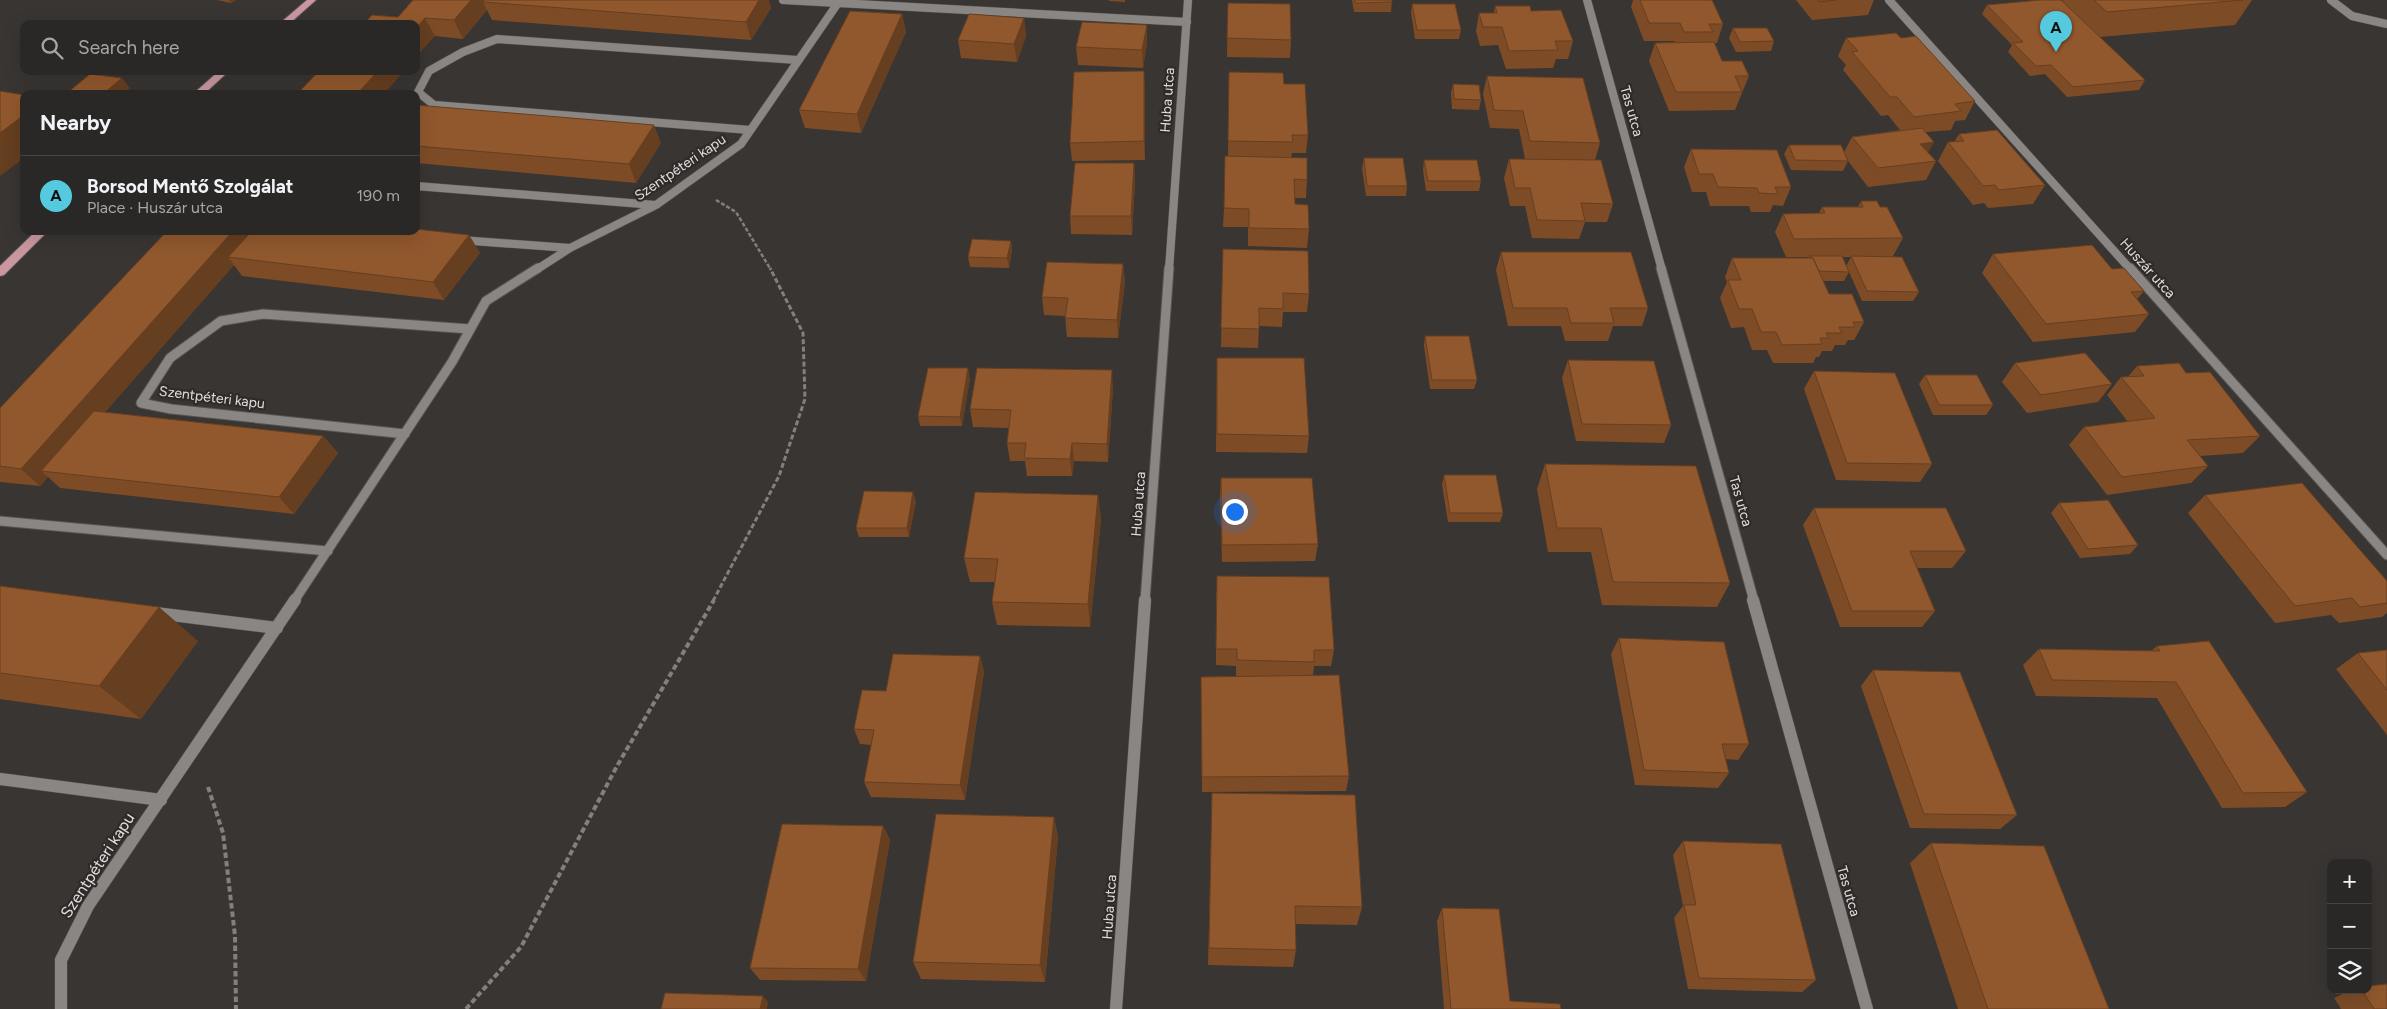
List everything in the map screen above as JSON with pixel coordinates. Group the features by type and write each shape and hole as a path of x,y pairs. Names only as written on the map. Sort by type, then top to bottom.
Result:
{"main road":[{"path":"288,20 312,0"},
{"path":"203,90 220,75"},
{"path":"0,272 39,235"}],"street":[{"path":"784,0 1187,22"},
{"name":"Huba utca","path":"1116,1009 1188,0"},
{"name":"Tas utca","path":"1587,0 1867,1009"},
{"name":"Huszár utca","path":"1889,0 2387,555"},
{"path":"2332,0 2352,16 2387,24"},
{"name":"Szentpéteri kapu","path":"61,1009 61,960 88,906 196,749 405,434 452,362 486,301 570,248 656,205 741,144 797,60 839,2"},
{"path":"419,90 429,71 463,52 498,39 797,60"},
{"path":"420,94 434,105 750,130"},
{"path":"420,186 656,205"},
{"path":"452,239 570,248"},
{"name":"Szentpéteri kapu","path":"405,434 171,410 142,403 170,358 221,321 263,314 470,329"},
{"path":"0,521 328,551"},
{"path":"148,612 277,628"},
{"name":"Szentpéteri kapu","path":"0,779 161,800"}],"path":[{"path":"466,1009 521,946 617,766 721,588 779,476 805,399 803,333 776,278 736,212 688,182"},
{"path":"196,749 223,833 235,936 236,1009"}],"building":[{"path":"413,0 471,0 454,20 425,18 420,24 420,20 368,20 372,15 398,17"},
{"path":"484,0 759,0 746,22 483,2"},
{"path":"1355,0 1392,0 1392,2 1355,3"},
{"path":"1640,0 1712,0 1723,24 1709,24 1713,32 1684,32 1680,23 1649,23"},
{"path":"1818,0 1836,0 1819,2"},
{"path":"2061,0 2145,80 2073,87 2051,65 2036,66 2013,43 2023,42 1987,5"},
{"path":"2094,0 2243,0 2107,12"},
{"path":"1228,3 1290,4 1291,40 1227,38"},
{"path":"1412,4 1455,4 1461,30 1417,30"},
{"path":"1495,6 1530,6 1531,11 1561,10 1573,41 1555,41 1558,50 1509,51 1502,27 1483,27 1479,13 1497,13"},
{"path":"850,11 902,14 857,114 799,110"},
{"path":"969,14 1024,18 1014,44 958,40"},
{"path":"1082,22 1147,25 1142,50 1076,47"},
{"path":"1733,28 1767,28 1774,41 1740,42"},
{"path":"1896,33 1901,38 1916,36 1975,101 1955,104 1961,111 1914,117 1897,97 1890,97 1852,52 1858,51 1846,38"},
{"path":"1714,42 1722,61 1742,61 1749,76 1735,76 1742,92 1676,92 1655,43"},
{"path":"1144,71 1144,141 1070,143 1074,72"},
{"path":"1229,72 1283,73 1284,84 1305,84 1308,135 1292,135 1293,142 1228,141"},
{"path":"89,75 122,78 108,90 71,90"},
{"path":"315,75 374,75 361,90 301,90"},
{"path":"1487,76 1583,78 1600,143 1530,141 1523,111 1494,110"},
{"path":"1453,84 1479,85 1481,100 1454,99"},
{"path":"0,91 20,94 20,118 0,133"},
{"path":"420,105 654,125 629,164 420,146"},
{"path":"1922,128 1934,142 1920,144 1936,161 1878,168 1852,137"},
{"path":"1997,130 2045,185 1999,190 1995,185 1983,186 1948,142 1964,141 1959,134"},
{"path":"1789,145 1841,145 1848,161 1795,160"},
{"path":"1691,149 1777,150 1791,187 1775,187 1778,194 1759,193 1757,188 1718,187 1713,174 1699,174"},
{"path":"1225,156 1307,158 1307,180 1294,179 1295,204 1308,205 1309,229 1249,228 1249,209 1224,208"},
{"path":"1364,158 1403,158 1407,186 1367,186"},
{"path":"1509,159 1601,160 1613,204 1581,203 1585,221 1537,220 1530,188 1515,188"},
{"path":"1424,160 1477,160 1481,181 1428,181"},
{"path":"1075,163 1134,163 1131,216 1070,216"},
{"path":"1861,201 1877,201 1880,207 1887,207 1903,238 1794,239 1783,214 1825,213 1822,207 1863,207"},
{"path":"420,229 469,235 433,282 228,257 248,235 420,235"},
{"path":"163,235 229,235 21,469 0,466 0,408"},
{"path":"972,239 1011,241 1007,258 968,257"},
{"path":"2092,245 2112,269 2124,268 2144,291 2131,292 2149,314 2046,324 1993,254"},
{"path":"1223,249 1308,251 1309,294 1283,293 1283,309 1259,308 1259,329 1221,328"},
{"path":"1501,252 1631,252 1648,308 1610,308 1614,323 1571,323 1567,308 1513,308"},
{"path":"1809,256 1842,256 1849,272 1819,271 1813,258"},
{"path":"1851,256 1902,257 1919,292 1867,291"},
{"path":"1732,258 1813,258 1829,294 1852,294 1864,322 1853,322 1855,327 1839,327 1842,333 1826,333 1829,338 1820,338 1822,344 1782,345 1776,332 1761,332 1752,309 1739,309 1728,280 1741,280"},
{"path":"1047,262 1123,264 1117,320 1065,318 1068,298 1042,297"},
{"path":"1425,336 1469,336 1477,380 1432,380"},
{"path":"2085,353 2112,384 2041,395 2015,363"},
{"path":"1217,358 1304,358 1309,436 1217,434"},
{"path":"1568,360 1654,361 1671,425 1582,424"},
{"path":"2179,363 2186,373 2210,372 2260,436 2187,440 2208,466 2122,477 2084,427 2155,418 2121,377 2144,376 2137,366"},
{"path":"928,368 968,368 960,417 918,416"},
{"path":"977,368 1112,370 1107,444 1072,443 1070,459 1024,458 1026,443 1007,443 1011,410 970,409"},
{"path":"1814,371 1895,373 1932,464 1847,463"},
{"path":"1925,375 1977,375 1993,405 1939,405"},
{"path":"94,411 323,436 279,497 41,471"},
{"path":"1545,464 1696,466 1730,583 1613,582 1601,528 1557,528"},
{"path":"1444,475 1496,475 1503,513 1450,513"},
{"path":"1221,478 1312,478 1318,544 1222,545"},
{"path":"2302,483 2387,581 2387,603 2360,607 2352,598 2295,606 2205,495"},
{"path":"864,491 913,492 907,528 856,528"},
{"path":"975,492 1098,495 1088,604 992,602 998,559 964,558"},
{"path":"2108,500 2138,545 2088,549 2059,503"},
{"path":"1814,508 1946,508 1966,551 1910,551 1935,611 1852,611"},
{"path":"1217,576 1329,577 1334,650 1314,650 1314,662 1237,660 1237,649 1216,649"},
{"path":"0,586 159,607 99,686 0,673"},
{"path":"1619,638 1724,642 1749,744 1722,744 1729,773 1644,770"},
{"path":"2209,641 2307,792 2243,793 2176,682 2052,680 2039,649 2160,651 2157,646"},
{"path":"2387,650 2387,690 2358,653"},
{"path":"893,654 980,656 960,785 864,782 874,730 854,729 862,690 886,691"},
{"path":"1873,670 1960,672 2017,815 1924,814"},
{"path":"1339,675 1349,776 1202,777 1201,677"},
{"path":"1212,793 1355,795 1362,907 1295,906 1296,950 1209,948"},
{"path":"936,814 1054,817 1040,965 913,962"},
{"path":"782,824 883,826 858,969 750,968"},
{"path":"1683,841 1781,844 1816,980 1699,978 1684,905 1696,905"},
{"path":"1931,843 2044,846 2109,1009 1988,1009"},
{"path":"1442,908 1499,909 1510,1001 1560,1004 1561,1009 1451,1009"},
{"path":"2387,984 2387,1009 2374,1009 2365,994 2372,994 2372,986"},
{"path":"665,993 763,996 760,1009 661,1009"}],"place":[{"name":"Borsod Mentő Szolgálat","path":"2056,52"}]}
